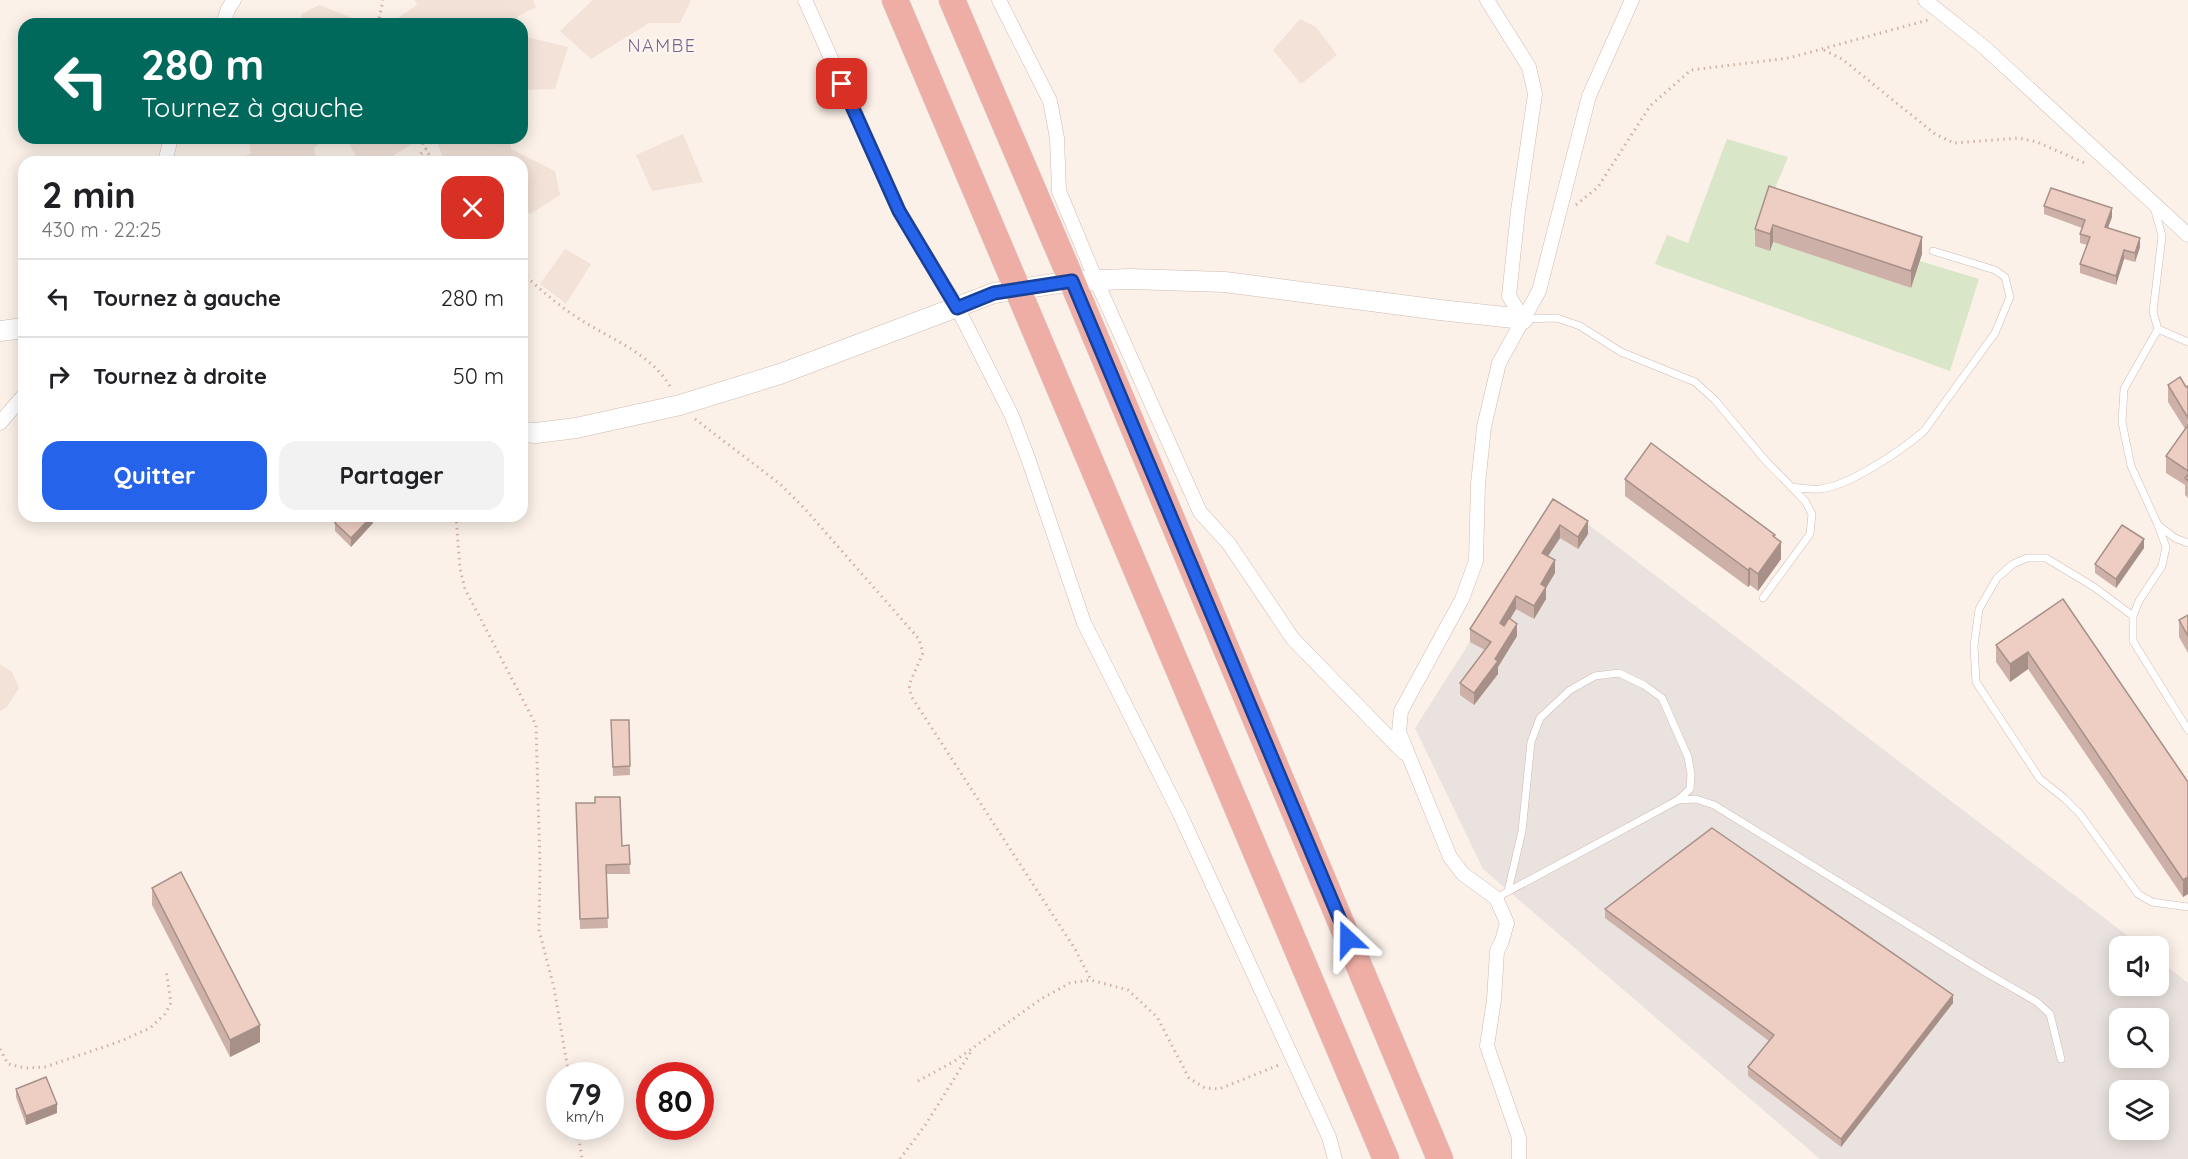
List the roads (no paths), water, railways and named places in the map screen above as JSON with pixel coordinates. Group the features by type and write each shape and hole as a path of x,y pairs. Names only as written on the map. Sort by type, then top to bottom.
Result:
{"highway":[{"path":"895,0 1386,1159"},
{"path":"952,0 1084,281 1440,1159"}],"street":[{"path":"225,18 234,0"},
{"path":"805,0 899,211 957,308 1012,416 1084,623 1180,814 1329,1137 1335,1159"},
{"path":"999,0 1050,101 1057,138 1059,191 1084,281 1200,512 1229,544 1293,639 1410,759"},
{"path":"1487,0 1529,67 1535,94 1518,211 1509,296 1523,319"},
{"path":"1519,1159 1519,1138 1487,1046 1494,1000 1497,951 1507,923 1502,895 1463,874 1450,857 1399,732 1401,711 1462,599 1476,561 1478,484 1484,427 1499,363 1539,291 1588,96 1632,0"},
{"path":"1925,0 1984,47 2188,235"},
{"path":"528,432 576,428 680,405 780,374 994,293 1084,281 1225,282 1523,319"},
{"path":"0,331 18,329"},
{"path":"0,423 18,402"}],"lane":[{"path":"2152,202 2162,236 2153,312 2158,329 2124,388 2122,422 2131,466 2166,547 2162,566 2139,601 2133,616 2133,641 2188,730"},
{"path":"1791,487 1820,489 1844,483 1909,444 1924,431 1995,333 2010,297 2005,277 1995,270 1933,251"},
{"path":"1523,319 1557,318 1580,326 1621,352 1695,382 1715,400 1764,459 1805,501 1812,514 1810,534 1763,598"},
{"path":"2158,329 2188,342"},
{"path":"2158,525 2175,538 2188,543"},
{"path":"2133,616 2094,587 2046,558 2027,558 2013,564 1997,578 1979,609 1974,646 1976,682 2040,779 2080,814 2138,894 2152,902 2188,907"},
{"path":"1618,673 1662,698 1688,757 1691,774 1690,789 1678,800 1502,895 1522,831 1531,742 1540,718 1570,690 1595,676 1618,673"},
{"path":"1678,800 1696,799 1714,805 2037,1002 2050,1014 2061,1059"}],"district":[{"name":"NAMBE","path":"662,45"}]}
